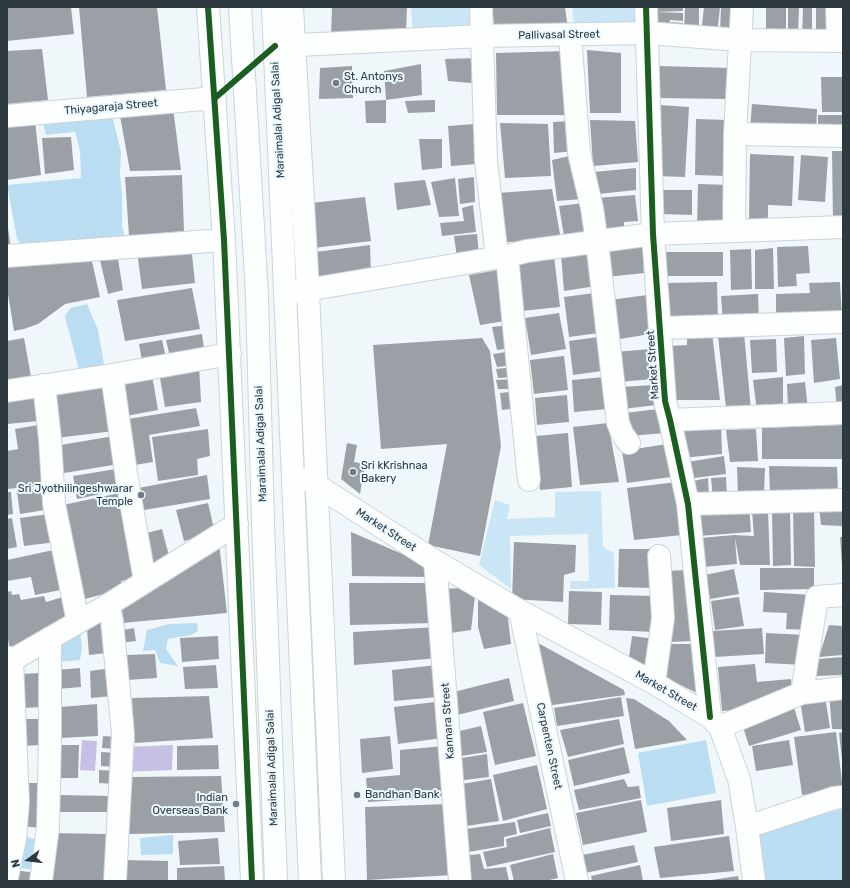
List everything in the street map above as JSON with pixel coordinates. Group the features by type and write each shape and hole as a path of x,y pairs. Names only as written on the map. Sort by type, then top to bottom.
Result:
{"street":[{"path":"208,7 215,98 230,354 252,881"},
{"name":"Maraimalai Adigal Salai","path":"240,7 257,296 263,523 276,881"},
{"name":"Maraimalai Adigal Salai","path":"273,7 284,46 286,294 310,881"},
{"path":"292,7 284,46 308,290 334,881"},
{"path":"481,7 486,161 502,256 528,480"},
{"name":"Market Street","path":"646,7 653,234 665,401 688,504 715,722 739,778 754,881"},
{"path":"734,231 735,134 742,7"},
{"path":"837,7 841,41"},
{"name":"Pallivasal Street","path":"284,46 482,36 647,33 740,40 841,41"},
{"path":"570,35 579,153 592,208 597,242 618,424 629,443"},
{"name":"Thiyagaraja Street","path":"7,116 215,98"},
{"path":"735,134 843,136"},
{"path":"286,294 528,251 653,234 843,227"},
{"path":"7,256 224,240"},
{"path":"660,328 843,322"},
{"path":"7,391 112,375 230,354"},
{"path":"112,375 127,480 145,581"},
{"path":"44,385 50,439 54,504 78,622"},
{"path":"670,420 843,413"},
{"name":"Market Street","path":"293,470 435,561 520,612 654,683 715,722"},
{"path":"688,504 843,500"},
{"path":"7,878 16,839 18,802 9,660 108,605 237,524"},
{"path":"654,683 663,618 659,556"},
{"name":"Kannara Street","path":"435,561 460,881"},
{"path":"802,693 817,597 843,595"},
{"path":"108,605 112,621 123,734 115,881"},
{"name":"Carpenten Street","path":"520,612 577,881"},
{"path":"41,881 48,827 50,638"},
{"path":"715,722 802,693 843,688"},
{"path":"747,827 834,798 843,797"}],"shaded area":[{"path":"411,7 475,7 476,32 413,36"},
{"path":"572,7 637,7 639,30 575,29"},
{"path":"106,113 113,119 121,152 120,174 122,193 122,227 125,237 24,251 17,238 7,185 81,178 80,151 75,132 46,135 42,121"},
{"path":"87,304 98,330 105,370 80,373 65,317 70,308"},
{"path":"601,491 603,547 614,553 615,588 570,589 570,581 589,581 588,534 510,536 511,589 479,565 495,500 510,505 507,519 555,517 555,492"},
{"path":"197,623 198,631 191,635 168,639 166,649 178,666 160,663 155,650 143,651 147,630 169,624"},
{"path":"80,631 82,647 80,660 56,662 56,639"},
{"path":"82,740 97,741 95,771 80,770"},
{"path":"706,740 716,793 647,806 638,753"},
{"path":"173,745 172,770 125,772 126,747"},
{"path":"843,809 843,881 765,881 758,830"},
{"path":"173,835 173,854 141,855 140,838"},
{"path":"25,836 40,841 34,870 21,868 17,864"}],"building":[{"path":"7,7 71,7 74,34 7,41"},
{"path":"79,7 157,7 166,90 87,97"},
{"path":"332,7 407,7 406,33 331,36"},
{"path":"492,7 565,7 568,29 495,33"},
{"path":"655,7 683,7 683,11 655,12"},
{"path":"685,7 699,7 699,32 684,32"},
{"path":"704,7 720,7 717,35 701,34"},
{"path":"721,7 738,7 736,35 720,33"},
{"path":"766,7 786,7 786,36 766,36"},
{"path":"788,7 799,7 798,37 788,37"},
{"path":"803,7 812,7 812,38 802,37"},
{"path":"816,7 834,7 835,37 816,37"},
{"path":"656,12 683,13 683,21 670,20 669,32 656,32"},
{"path":"671,22 683,23 683,33 670,32"},
{"path":"42,49 48,100 7,104 7,51"},
{"path":"587,50 621,53 621,113 590,113"},
{"path":"567,51 570,115 497,115 496,53"},
{"path":"477,58 471,83 448,81 445,59"},
{"path":"421,64 422,95 386,100 384,71"},
{"name":"St. Antonys Church","path":"352,66 353,98 319,99 320,68"},
{"path":"659,66 730,68 730,99 658,98"},
{"path":"821,77 843,77 843,112 822,112"},
{"path":"386,100 386,123 366,123 365,101"},
{"path":"435,100 435,112 408,113 405,101"},
{"path":"752,104 817,109 816,134 750,129"},
{"path":"660,105 689,107 685,177 657,176"},
{"path":"173,108 181,170 130,171 120,116"},
{"path":"818,115 843,115 843,131 818,132"},
{"path":"696,119 727,120 726,176 695,175"},
{"path":"590,120 635,121 638,162 593,166"},
{"path":"35,121 41,175 7,180 7,124"},
{"path":"571,121 575,151 554,153 553,122"},
{"path":"500,123 548,124 551,176 505,178"},
{"path":"475,124 476,164 451,166 448,126"},
{"path":"71,137 74,170 45,174 42,138"},
{"path":"419,139 442,139 442,168 422,170"},
{"path":"832,151 843,151 843,222 833,222"},
{"path":"750,154 794,156 792,206 768,205 768,222 749,221"},
{"path":"574,155 582,199 557,201 552,160"},
{"path":"801,155 828,157 825,202 798,200"},
{"path":"636,168 636,190 598,194 594,172"},
{"path":"182,175 184,231 129,236 125,177"},
{"path":"474,177 475,202 460,204 458,179"},
{"path":"455,178 459,216 439,217 431,182"},
{"path":"425,180 431,205 397,210 394,183"},
{"path":"698,184 731,185 730,228 697,228"},
{"path":"552,189 561,240 507,242 498,193"},
{"path":"659,190 692,190 692,215 659,214"},
{"path":"635,195 638,221 624,222 624,232 603,234 597,198"},
{"path":"365,197 371,241 314,248 311,203"},
{"path":"584,203 589,235 564,236 559,206"},
{"path":"473,205 476,232 442,236 440,223 464,221 462,208"},
{"path":"7,221 11,248 7,248"},
{"path":"477,234 479,255 457,258 454,236"},
{"path":"643,243 644,273 607,277 605,247"},
{"path":"191,245 195,283 142,289 137,252"},
{"path":"370,245 371,276 317,283 315,252"},
{"path":"808,246 810,273 796,274 797,286 778,287 777,247"},
{"path":"773,248 774,289 755,289 755,250"},
{"path":"751,249 752,289 731,290 730,250"},
{"path":"592,250 596,286 564,291 561,255"},
{"path":"663,252 723,252 723,276 663,276"},
{"path":"117,253 123,290 108,294 99,256"},
{"path":"554,256 560,307 521,311 516,260"},
{"path":"91,257 100,297 65,304 38,324 14,331 7,288 7,263"},
{"path":"498,270 505,321 480,325 469,275"},
{"path":"717,282 718,320 665,321 664,283"},
{"path":"840,282 842,318 776,320 776,294 810,293 809,283"},
{"path":"192,288 200,329 125,341 117,300"},
{"path":"594,293 599,333 569,337 564,297"},
{"path":"758,294 759,321 723,323 721,296"},
{"path":"647,295 650,334 614,340 610,300"},
{"path":"559,313 566,349 531,355 525,318"},
{"path":"510,325 513,348 497,350 492,327"},
{"path":"687,331 712,332 720,400 674,400 668,346 687,345"},
{"path":"744,333 751,410 726,408 718,336"},
{"path":"202,334 205,355 171,361 166,340"},
{"path":"804,336 805,374 786,376 784,338"},
{"path":"598,337 602,371 573,375 569,341"},
{"path":"24,338 32,382 7,384 7,341"},
{"path":"482,338 490,351 501,446 480,556 428,545 447,444 381,449 373,345"},
{"path":"836,338 840,379 814,383 811,340"},
{"path":"776,339 777,372 752,373 750,340"},
{"path":"162,340 167,362 143,366 139,344"},
{"path":"650,349 654,379 618,382 615,352"},
{"path":"512,351 514,365 497,367 493,354"},
{"path":"564,356 568,390 534,394 530,360"},
{"path":"199,365 201,402 165,407 159,372"},
{"path":"515,367 517,377 498,378 496,369"},
{"path":"152,375 158,410 126,416 120,381"},
{"path":"604,377 607,409 574,412 572,380"},
{"path":"783,377 783,410 757,412 753,380"},
{"path":"516,379 517,389 498,389 496,380"},
{"path":"106,382 114,431 56,438 50,390"},
{"path":"805,382 808,409 788,409 787,384"},
{"path":"654,385 657,405 622,409 620,387"},
{"path":"843,385 843,409 837,410 835,387"},
{"path":"518,391 519,408 502,410 500,393"},
{"path":"567,395 569,422 537,425 535,398"},
{"path":"36,396 39,421 7,424 7,400"},
{"path":"196,408 200,426 149,435 153,462 129,466 122,420"},
{"path":"658,409 665,433 630,436 625,413"},
{"path":"608,423 619,482 580,485 573,427"},
{"path":"44,424 49,485 7,489 7,451 18,449 15,429"},
{"path":"721,424 722,454 682,458 677,425"},
{"path":"842,425 842,459 762,459 762,428"},
{"path":"208,429 210,456 197,459 198,475 158,481 152,437"},
{"path":"756,429 758,461 730,462 726,430"},
{"path":"568,433 572,487 540,490 536,436"},
{"path":"114,436 119,464 58,474 55,446"},
{"name":"Sri kKrishnaa Bakery","path":"347,443 357,445 354,462 365,464 360,494 341,479"},
{"path":"667,444 671,477 627,483 622,451"},
{"path":"724,456 726,474 686,479 682,463"},
{"path":"769,466 837,467 838,493 770,493"},
{"path":"737,467 765,468 764,495 738,495"},
{"path":"116,469 119,490 77,499 73,476"},
{"path":"207,475 210,499 138,511 133,489"},
{"path":"726,477 727,499 713,499 711,478"},
{"path":"708,478 709,498 697,497 693,481"},
{"path":"677,482 682,535 634,540 627,488"},
{"path":"49,489 51,509 20,514 17,492"},
{"path":"7,492 11,492 13,514 7,515"},
{"path":"120,493 136,578 121,581 123,589 81,600 58,506"},
{"path":"208,503 215,533 184,541 176,510"},
{"path":"819,505 843,505 843,526 821,525"},
{"path":"749,506 751,532 699,536 697,510"},
{"path":"793,507 814,507 815,567 794,566"},
{"path":"772,508 790,508 791,565 773,566"},
{"path":"752,511 768,512 770,565 740,565 735,538 737,564 703,567 701,538 734,535 754,536"},
{"path":"49,514 56,542 24,546 20,518"},
{"path":"12,518 17,547 7,549 7,519"},
{"path":"162,529 170,560 150,566 143,534"},
{"path":"351,532 428,565 431,577 352,576"},
{"path":"840,537 843,537 843,565 842,565"},
{"path":"514,542 576,545 575,572 564,575 563,602 512,599"},
{"path":"219,543 227,613 123,623 122,605"},
{"path":"58,549 66,589 35,595 31,577 7,581 7,560"},
{"path":"619,549 653,549 653,588 618,587"},
{"path":"760,568 814,568 814,589 760,590"},
{"path":"734,569 739,594 710,599 705,575"},
{"path":"689,570 692,641 669,642 666,571"},
{"path":"349,583 433,583 434,623 350,625"},
{"path":"462,588 475,596 471,630 444,634 442,589"},
{"path":"11,591 12,595 19,594 21,600 44,596 46,602 66,596 72,618 11,654 7,635 7,592"},
{"path":"569,591 602,592 601,625 568,624"},
{"path":"764,592 812,595 810,630 786,629 787,613 763,612"},
{"path":"610,595 656,596 655,632 609,630"},
{"path":"739,597 744,626 715,630 711,601"},
{"path":"478,599 507,610 511,644 484,649 478,627"},
{"path":"104,619 106,653 89,655 87,629"},
{"path":"829,625 843,626 843,655 819,657"},
{"path":"437,627 440,658 354,665 353,632"},
{"path":"134,628 136,641 118,643 117,631"},
{"path":"762,628 764,654 714,657 712,631"},
{"path":"766,633 806,635 805,665 765,663"},
{"path":"218,636 219,659 182,662 180,638"},
{"path":"632,636 655,639 651,667 628,664"},
{"path":"538,643 624,690 625,695 545,706"},
{"path":"664,644 700,644 699,694 664,677"},
{"path":"155,654 157,678 127,680 126,655"},
{"path":"843,657 843,675 815,676 818,659"},
{"path":"755,664 757,682 791,679 792,690 746,709 722,711 718,667"},
{"path":"216,665 218,688 185,689 183,667"},
{"path":"437,665 438,697 394,701 392,670"},
{"path":"80,668 81,687 57,689 56,670"},
{"path":"112,668 112,696 91,698 90,671"},
{"path":"41,673 43,707 23,708 21,674"},
{"path":"509,678 514,701 453,716 450,693"},
{"path":"843,693 843,729 832,729 829,694"},
{"path":"209,696 213,738 135,743 132,698"},
{"path":"825,696 830,728 805,732 800,700"},
{"path":"621,697 624,716 557,726 554,708"},
{"path":"626,698 634,699 669,721 687,740 635,749"},
{"path":"443,701 442,738 398,744 394,707"},
{"path":"523,703 536,756 495,765 483,712"},
{"path":"97,704 98,736 60,738 60,707"},
{"path":"793,704 801,730 749,746 741,720"},
{"path":"21,719 40,719 40,745 22,746"},
{"path":"619,719 624,744 568,757 560,730"},
{"path":"481,726 487,752 454,757 451,733"},
{"path":"836,732 843,790 802,795 794,737"},
{"path":"843,732 843,760 842,760 839,733"},
{"path":"103,736 117,737 117,749 102,748"},
{"path":"390,736 393,769 362,773 360,739"},
{"path":"789,740 793,765 756,771 752,746"},
{"path":"51,745 79,745 78,778 51,778"},
{"path":"218,745 219,769 177,770 177,746"},
{"path":"444,746 448,797 368,802 366,778 400,775 400,750"},
{"path":"624,747 630,773 574,786 568,760"},
{"path":"101,752 117,753 116,767 101,766"},
{"path":"487,754 489,777 456,781 455,759"},
{"path":"537,765 547,809 503,821 493,775"},
{"path":"99,770 116,771 115,784 99,783"},
{"path":"221,776 225,832 129,834 130,777"},
{"path":"491,779 499,821 460,827 456,785"},
{"path":"624,779 628,787 639,786 641,798 579,810 574,790"},
{"path":"22,783 43,783 42,828 21,826"},
{"path":"57,795 111,796 110,812 57,812"},
{"path":"641,800 647,832 583,845 576,813"},
{"path":"721,800 724,834 671,841 667,808"},
{"path":"449,804 452,875 367,880 365,807"},
{"path":"548,813 551,826 520,833 517,820"},
{"path":"515,822 517,834 504,837 504,846 462,853 459,830"},
{"path":"550,828 555,852 487,867 483,852 507,847 506,839"},
{"path":"52,833 106,834 104,881 49,881"},
{"path":"729,836 734,871 660,878 654,847"},
{"path":"218,838 220,864 180,865 178,841"},
{"path":"634,845 638,862 585,873 582,855"},
{"path":"480,854 484,869 506,867 509,881 463,881 461,856"},
{"path":"553,854 558,878 545,881 514,881 510,865"},
{"path":"125,860 168,861 168,881 125,881"},
{"path":"640,865 643,881 592,881 591,876"},
{"path":"224,866 225,881 177,881 177,868"},
{"path":"15,870 35,873 34,881 13,881"},
{"path":"738,876 739,881 711,880"}],"cycle path":[{"path":"208,7 224,240 252,881"},
{"path":"646,7 653,234 665,401 688,504 710,717"},
{"path":"215,98 275,46"}],"place":[{"name":"St. Antonys Church","path":"336,83"},
{"name":"Sri kKrishnaa Bakery","path":"353,472"},
{"name":"Sri Jyothilingeshwarar Temple","path":"141,495"},
{"name":"Bandhan Bank","path":"357,795"},
{"name":"Indian Overseas Bank","path":"236,804"}]}
